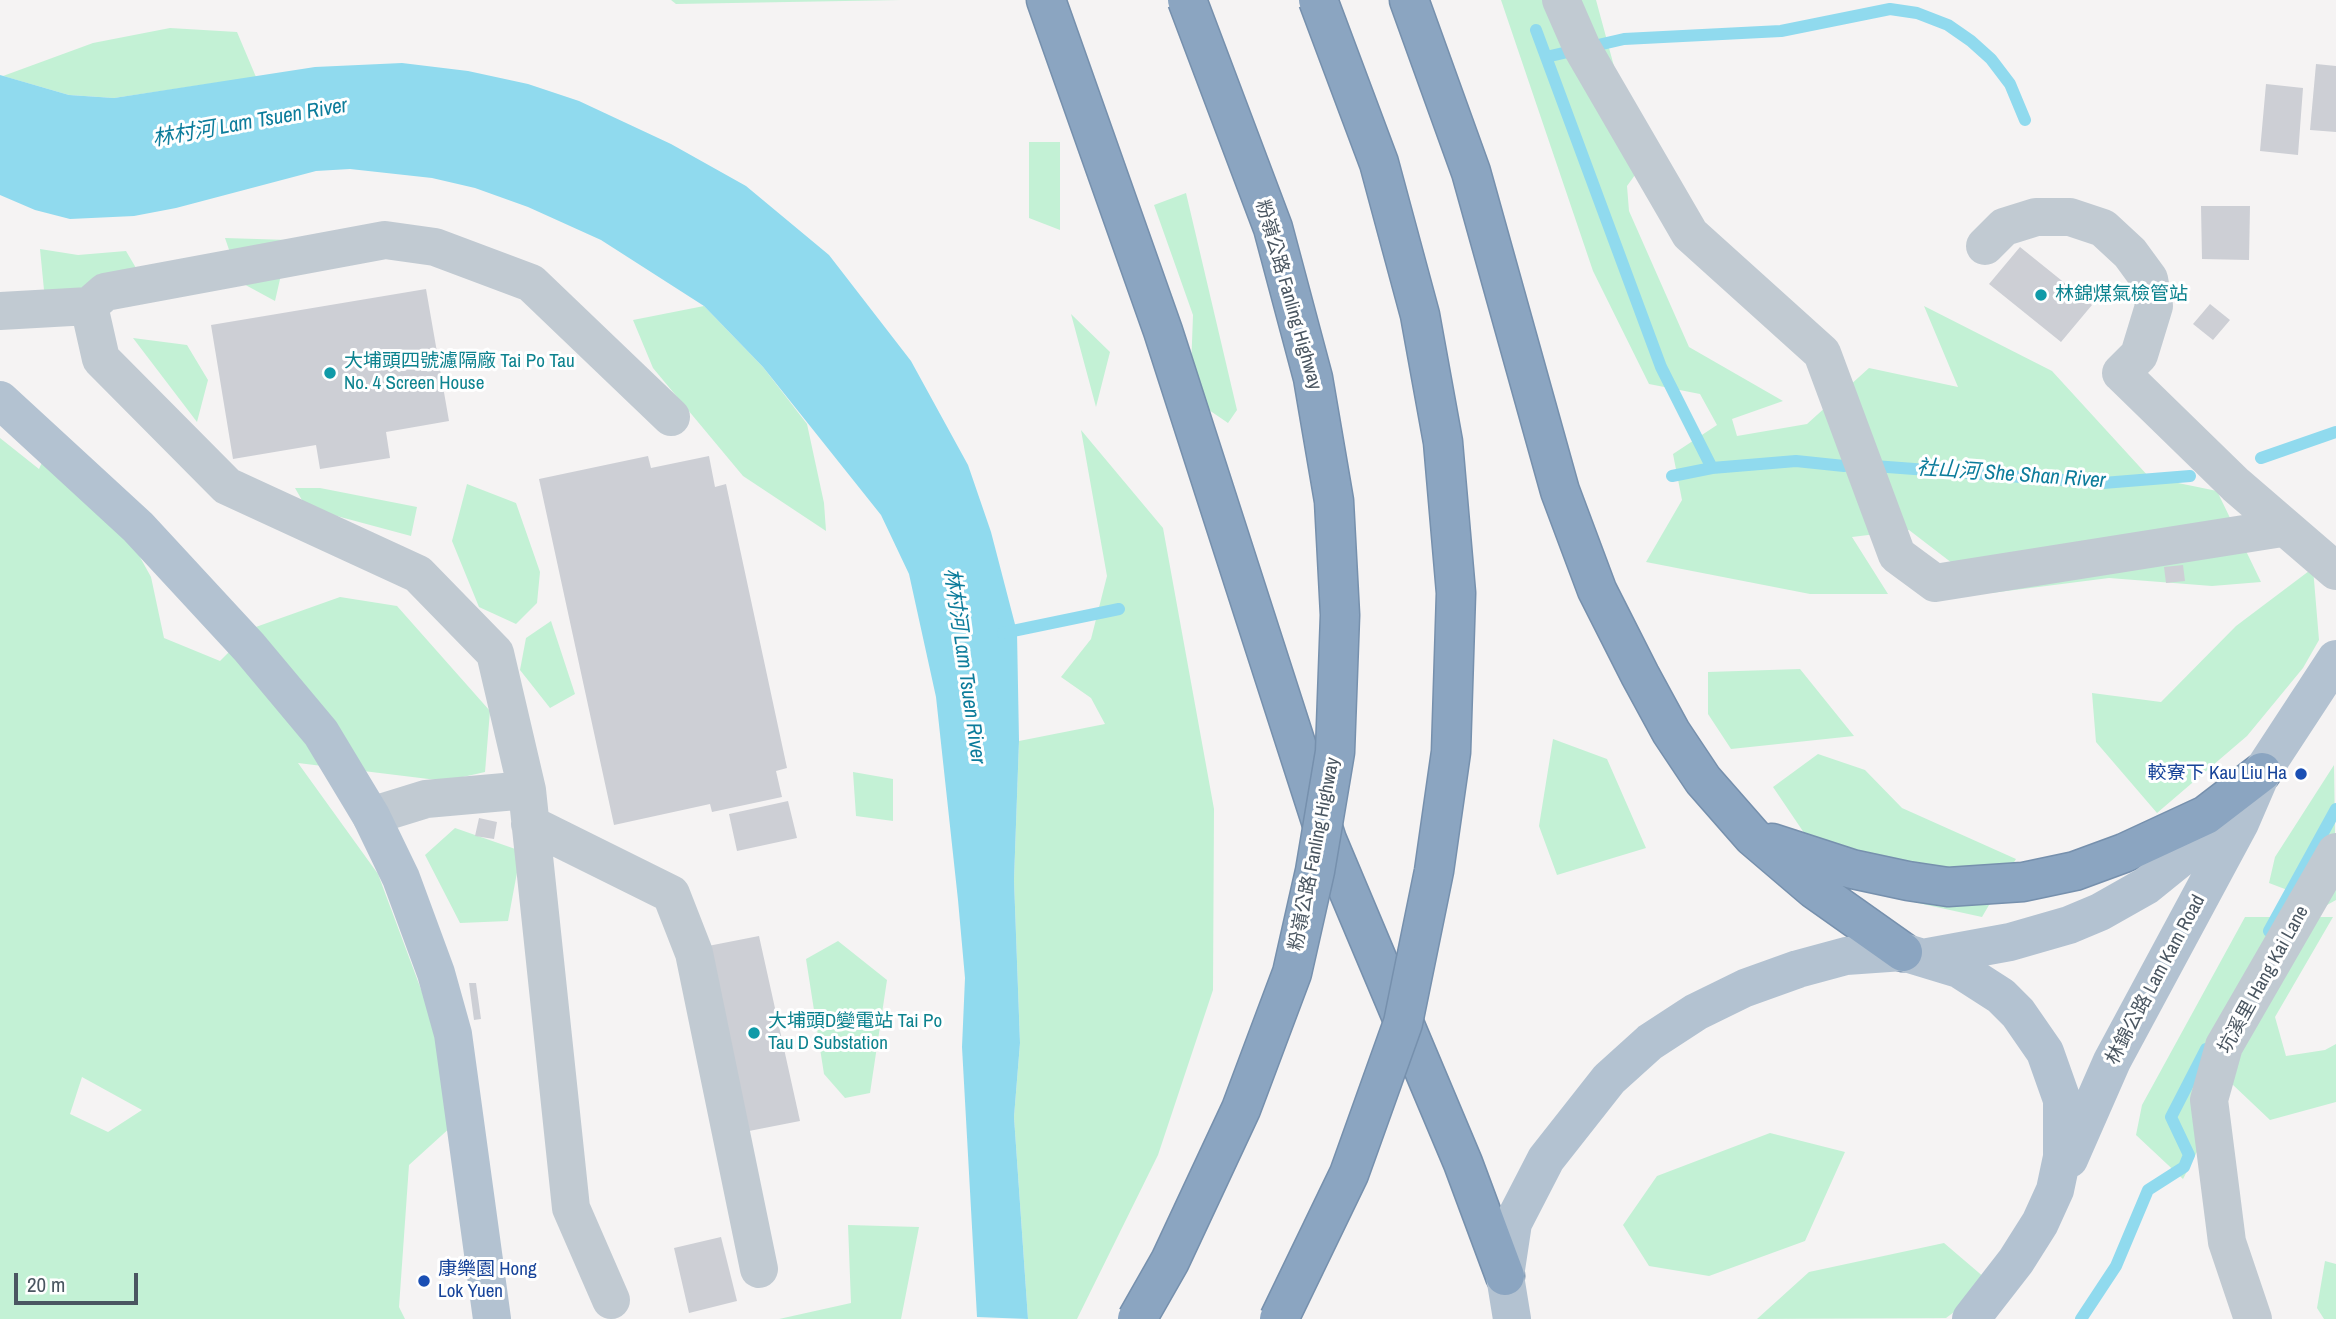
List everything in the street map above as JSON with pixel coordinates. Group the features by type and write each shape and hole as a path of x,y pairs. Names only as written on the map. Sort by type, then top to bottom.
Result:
{"highway":[{"path":"1046,0 1163,331 1327,840 1463,1163 1506,1304"},
{"name":"粉嶺公路 Fanling Highway","path":"1137,1319 1170,1261 1241,1109 1292,973 1315,871 1335,751 1340,615 1335,501 1313,378 1273,228 1187,0"},
{"path":"1279,1319 1349,1174 1403,1023 1434,871 1451,752 1456,593 1443,442 1420,314 1379,163 1318,0"},
{"path":"1409,0 1471,172 1560,491 1597,590 1671,732 1703,780 1753,837 1814,889 1915,955"},
{"path":"1753,837 1821,860 1908,881 1948,887 1995,886 2075,871 2124,853 2206,815 2262,772"}],"main road":[{"path":"0,400 138,527 249,647 321,733 371,816 401,878 436,973 453,1034 492,1319"},
{"name":"林錦公路 Lam Kam Road","path":"1971,1319 2016,1261 2040,1223 2112,1061 2239,823 2262,772 2336,659"},
{"name":"林錦公路 Lam Kam Road","path":"1506,1304 1513,1223 1546,1159 1609,1079 1650,1042 1696,1012 1745,988 1798,968 1859,954 1915,955 2010,942 2069,925 2100,912 2146,886 2193,848 2262,772"},
{"path":"1915,955 1959,969 2001,996 2018,1013 2045,1052 2062,1100 2064,1130 2055,1190"}],"lane":[{"path":"1561,0 1582,48 1690,234 1822,353 1897,555 1935,583 2283,528"},
{"path":"1985,246 2004,228 2036,217 2070,217 2103,228 2112,236 2149,279 2154,306 2139,355 2121,373 2283,528 2336,571"},
{"path":"0,311 89,306 105,292 385,240 435,247 531,283 671,418"},
{"path":"89,306 101,359 227,486 418,574 495,653 528,807 571,1208 611,1300"},
{"path":"371,816 426,799 528,807 671,894 694,953 759,1269"},
{"name":"坑溪里 Hang Kai Lane","path":"2253,1319 2227,1242 2208,1100 2224,1046 2336,852"}],"green space":[{"path":"671,0 901,0 676,4"},
{"path":"1501,0 1596,0 1618,81 1656,146 1627,186 1629,211 1689,347 1783,401 1732,419 1737,436 1807,424 1869,368 1958,387 1924,306 2052,371 2149,477 2217,491 2261,582 2212,586 2109,578 1991,593 1909,530 1852,537 1888,594 1810,594 1646,562 1682,500 1673,454 1717,425 1700,394 1649,384 1593,271"},
{"path":"170,28 237,32 256,77 114,98 69,95 3,76 93,43"},
{"path":"1029,142 1060,142 1060,230 1029,218"},
{"path":"1186,193 1237,410 1228,423 1190,397 1193,315 1154,205"},
{"path":"225,238 289,240 275,301 240,282"},
{"path":"40,249 78,255 126,251 136,268 73,293 44,290"},
{"path":"704,306 763,367 807,424 824,503 826,531 743,476 653,368 633,320"},
{"path":"1071,314 1110,352 1096,407"},
{"path":"133,338 187,345 208,380 197,422"},
{"path":"1081,430 1163,528 1214,809 1213,990 1158,1155 1077,1319 1028,1319 1014,1117 1020,1043 1014,880 1019,741 1105,724 1091,698 1061,677 1091,639 1107,576"},
{"path":"55,434 94,474 151,577 164,638 220,661 253,628 340,597 397,606 490,711 485,772 445,781 298,763 378,874 441,1043 452,1126 409,1165 399,1307 405,1319 0,1319 0,438 39,469","holes":["82,1077 142,1110 108,1132 70,1114"]},
{"path":"467,484 516,503 540,572 537,603 516,624 479,607 452,541"},
{"path":"295,488 320,488 417,507 411,536 333,515 310,514"},
{"path":"2313,568 2319,640 2303,668 2247,736 2157,813 2096,742 2092,693 2161,702 2236,626"},
{"path":"551,621 575,694 550,708 520,670 526,638"},
{"path":"1800,669 1854,736 1731,749 1708,714 1708,672"},
{"path":"1553,739 1607,759 1646,848 1557,875 1539,826"},
{"path":"1818,754 1865,770 1902,808 2016,859 1982,917 1840,886 1773,787"},
{"path":"2334,765 2336,900 2327,905 2269,883 2275,857"},
{"path":"853,772 893,779 893,821 856,816"},
{"path":"455,828 521,851 508,921 460,923 425,855"},
{"path":"2245,917 2333,917 2275,1017 2286,1056 2325,1050 2336,1044 2336,1102 2270,1120 2232,1084 2183,1179 2136,1135 2142,1105"},
{"path":"838,941 887,980 870,1093 845,1098 824,1074 806,959"},
{"path":"1770,1133 1845,1152 1805,1241 1709,1276 1649,1266 1623,1225 1657,1176"},
{"path":"848,1225 919,1227 901,1319 779,1319 851,1303"},
{"path":"1944,1243 1992,1284 1946,1318 1757,1319 1809,1272"},
{"path":"2325,1261 2336,1264 2336,1319 2324,1319 2317,1308"}],"water":[{"name":"林村河 Lam Tsuen River","path":"402,63 468,71 528,84 579,101 671,144 746,186 829,255 911,361 968,465 991,532 1017,632 1019,741 1014,880 1020,1043 1014,1117 1028,1319 977,1317 962,1047 965,978 958,900 936,697 909,574 881,515 763,367 704,306 601,240 528,207 475,188 432,178 350,169 316,171 176,208 134,216 70,219 35,210 0,195 0,75 69,95 114,98 315,67"}],"building":[{"path":"2316,64 2336,66 2336,132 2310,130"},
{"path":"2266,84 2303,88 2298,155 2260,151"},
{"path":"2201,206 2250,206 2249,260 2202,259"},
{"name":"林錦煤氣檢管站","path":"2020,247 2092,305 2061,342 1989,284"},
{"name":"大埔頭四號濾隔廠 Tai Po Tau No. 4 Screen House","path":"426,289 449,421 386,432 390,458 320,469 316,445 233,459 211,325"},
{"path":"2210,304 2230,320 2213,340 2193,324"},
{"path":"648,456 651,468 709,456 715,487 726,484 787,768 776,771 782,797 712,812 710,804 614,825 539,479"},
{"path":"2183,565 2185,581 2166,583 2164,567"},
{"path":"788,801 797,838 737,851 729,814"},
{"path":"479,818 497,822 494,839 475,836"},
{"name":"大埔頭D變電站 Tai Po Tau D Substation","path":"759,936 800,1121 749,1131 708,946"},
{"path":"469,983 476,983 481,1019 474,1020"},
{"path":"721,1237 737,1301 689,1313 674,1248"}],"waterway":[{"path":"1546,57 1624,39 1781,31 1890,9 1917,13 1948,25 1971,41 1991,59 2010,84 2025,120"},
{"path":"1536,30 1661,367 1712,468"},
{"name":"社山河 She Shan River","path":"2261,458 2336,432"},
{"name":"社山河 She Shan River","path":"1672,476 1712,468 1796,461 1844,466"},
{"name":"社山河 She Shan River","path":"1874,466 2103,483 2190,476"},
{"path":"1003,633 1119,609"},
{"path":"2269,931 2336,809"},
{"path":"2081,1319 2116,1266 2148,1190 2184,1167 2189,1155 2171,1117 2206,1049"}],"place":[{"name":"林錦煤氣檢管站","path":"2041,295"},
{"name":"大埔頭四號濾隔廠 Tai Po Tau No. 4 Screen House","path":"330,373"},
{"name":"較寮下 Kau Liu Ha","path":"2301,774"},
{"name":"大埔頭D變電站 Tai Po Tau D Substation","path":"754,1033"},
{"name":"康樂園 Hong Lok Yuen","path":"424,1281"}]}
